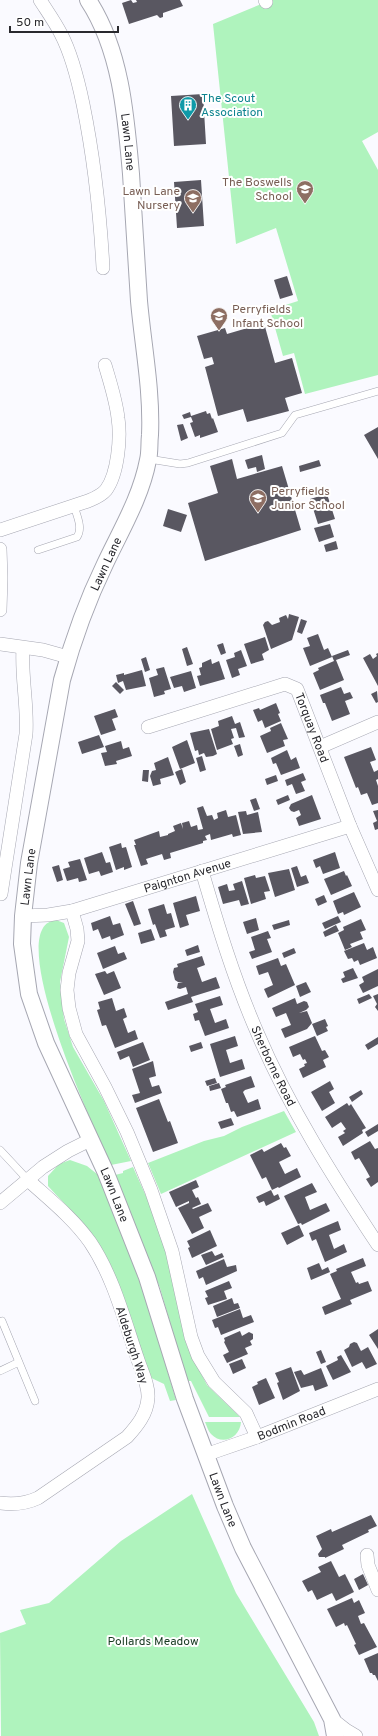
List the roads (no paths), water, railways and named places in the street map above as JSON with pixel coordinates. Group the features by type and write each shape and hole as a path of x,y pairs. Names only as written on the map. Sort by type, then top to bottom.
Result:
{"street":[{"path":"40,0 61,34 71,58 78,84 95,172 101,228 103,268"},
{"name":"Lawn Lane","path":"88,0 100,22 112,54 126,120 139,302 151,404 148,458 143,482 83,615 68,658 46,763 29,863 23,916 22,944 25,974 36,1016 55,1064 111,1185 147,1277 185,1400 205,1456 243,1548 332,1719 335,1736"},
{"path":"0,530 99,497 107,489 111,481 116,461 119,440 118,417 114,397 104,365"},
{"path":"0,549 0,610"},
{"path":"0,644 43,650 68,658"},
{"name":"Lawn Lane","path":"1,894 26,734 27,715 22,665 23,648"},
{"name":"Torquay Road","path":"148,726 285,684 297,689 301,695 350,826 378,890"},
{"path":"320,748 378,722"},
{"name":"Paignton Avenue","path":"23,916 48,915 72,911 350,826"},
{"name":"Sherborne Road","path":"202,871 222,941 257,1033 276,1073 329,1170 378,1245"},
{"path":"72,911 77,929 78,941 69,973 67,990 69,1008 76,1034 105,1087 151,1190 172,1251 191,1337 198,1356 214,1382 246,1413 257,1437"},
{"path":"0,1203 43,1167 68,1151 90,1140"},
{"name":"Aldeburgh Way","path":"0,1503 14,1505 25,1504 38,1498 127,1437 138,1425 145,1412 148,1398 146,1383 113,1287 104,1268 90,1243 72,1220 28,1180"},
{"name":"Bodmin Road","path":"205,1456 378,1389"},
{"path":"367,1555 372,1576 378,1590"},
{"name":"Lawn Lane","path":"332,1719 356,1736"}],"lane":[{"path":"148,458 180,464 188,463 282,432 295,414 378,391"},
{"path":"38,550 77,537 80,533 80,526 74,506"},
{"path":"0,1150 28,1180"},
{"path":"2,1322 35,1401"},
{"path":"0,1371 19,1362"}],"place":[{"name":"The Scout Association","path":"188,120"},
{"name":"The Boswells School","path":"305,204"},
{"name":"Lawn Lane Nursery","path":"193,213"},
{"name":"Perryfields Infant School","path":"219,331"},
{"name":"Perryfields Junior School","path":"258,513"}],"park label":[{"name":"Pollards Meadow","path":"153,1641"}]}
